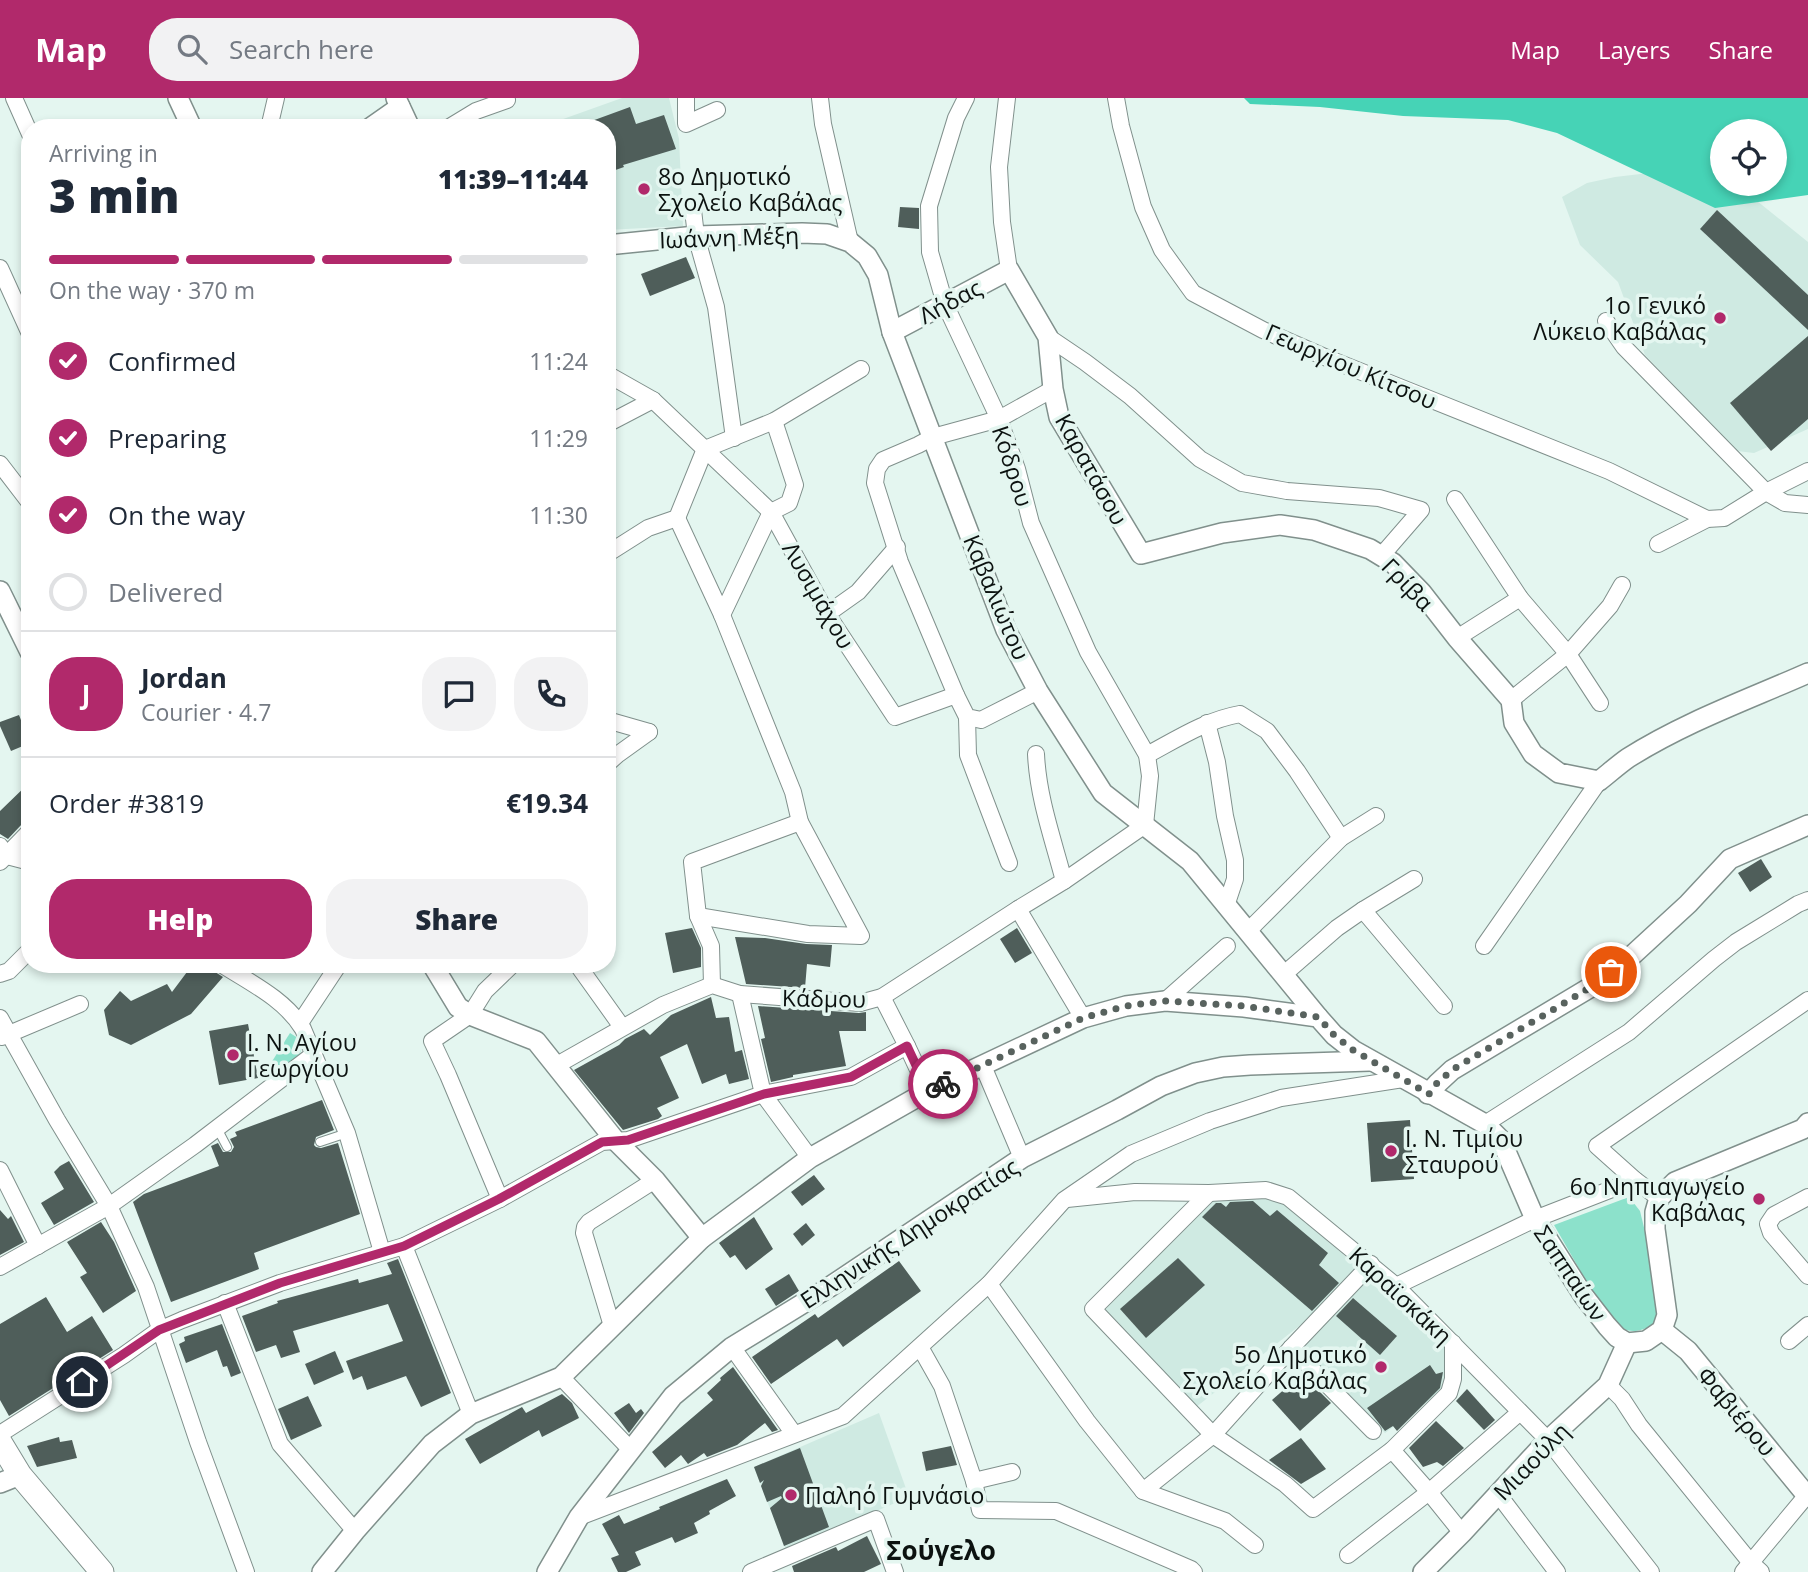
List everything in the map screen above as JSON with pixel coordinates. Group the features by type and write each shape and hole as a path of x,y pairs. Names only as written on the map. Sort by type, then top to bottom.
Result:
{"main road":[{"path":"0,1442 10,1479 102,1572"}],"street":[{"path":"14,98 23,119"},
{"path":"178,98 188,119"},
{"path":"270,119 276,98"},
{"path":"686,98 686,124 716,110"},
{"path":"820,98 823,124 850,242"},
{"name":"Κόδρου","path":"966,98 956,118 929,206 930,252 945,304 999,419 1017,469 1031,523 1083,640 1147,755 1150,776 1145,825"},
{"name":"Καρατάσου","path":"1007,98 999,167 1002,222 1009,270 1048,337 1053,389 1059,417 1141,554"},
{"name":"Γεωργίου Κίτσου","path":"1116,98 1143,207 1162,250 1193,293 1302,347 1609,471 1707,519"},
{"path":"458,119 473,105 507,100"},
{"path":"380,119 398,102 406,119"},
{"path":"693,211 696,236 716,307 734,438"},
{"name":"Ιωάννη Μέξη","path":"616,243 696,236 802,233 827,234 850,242"},
{"name":"Καβαλιώτου","path":"850,242 867,256 878,275 891,332 1006,630 1038,691 1103,793 1190,861 1334,1035 1370,1061"},
{"path":"0,268 21,314"},
{"name":"Λήδας","path":"891,332 1009,270"},
{"path":"1605,321 1624,347 1766,492 1785,503 1808,505"},
{"path":"1048,337 1130,396 1200,459 1242,482 1287,491 1379,498 1422,510 1381,555"},
{"path":"698,916 807,934 861,936 800,822 793,792 722,615 677,518 705,449 774,421 861,369"},
{"name":"Λυσιμάχου","path":"616,379 653,400 771,512 827,614 895,717 956,695"},
{"path":"1009,863 968,755 967,718 900,562 875,483 877,469 883,460 933,437 999,419 1053,389"},
{"path":"616,419 653,400"},
{"path":"722,615 771,512 789,503 795,485 774,421"},
{"path":"0,464 21,491"},
{"path":"1658,544 1707,519 1724,518 1766,492 1808,471"},
{"path":"1455,499 1520,598 1568,654 1600,703"},
{"path":"616,548 648,528 677,518"},
{"name":"Γρίβα","path":"1141,554 1222,533 1280,525 1314,530 1345,539 1381,555 1393,563 1422,593 1511,700 1514,723 1533,754 1559,773 1599,782"},
{"path":"827,614 858,592 897,547"},
{"path":"1511,700 1568,654 1610,606 1622,585"},
{"path":"1,594 21,634"},
{"path":"1457,638 1520,598"},
{"path":"1484,946 1599,782 1626,760 1668,734 1808,673"},
{"path":"967,718 981,720 1038,691"},
{"path":"1147,755 1208,723 1240,714 1267,731 1341,838"},
{"path":"616,723 649,732 616,756"},
{"path":"1208,723 1235,860 1235,879 1226,906"},
{"path":"1036,754 1037,776 1044,808 1064,881"},
{"path":"1247,932 1341,838 1376,817"},
{"path":"557,1065 622,1027 712,985 711,946 698,916 692,862 800,822"},
{"name":"Κάδμου","path":"712,985 740,995 860,1003 882,997 1064,881 1145,825"},
{"path":"1429,1094 1452,1070 1596,984 1626,961 1688,904 1730,859 1808,825"},
{"path":"3,855 21,839"},
{"path":"3,855 21,860"},
{"path":"1283,975 1337,928 1414,879"},
{"path":"1485,1124 1629,1032 1736,942 1808,900"},
{"path":"1018,909 1083,1018"},
{"path":"1363,910 1444,1006"},
{"path":"1165,1001 1227,946"},
{"path":"0,974 9,971 21,959"},
{"path":"235,973 276,1000 300,1023 307,1035 347,1133 382,1252"},
{"path":"300,1023 333,973"},
{"path":"437,973 458,1007 470,1015 536,1041 615,1140 655,1180 702,1238"},
{"path":"499,1199 454,1087 432,1041 470,1015 485,991 504,973"},
{"path":"583,973 622,1027"},
{"path":"740,995 764,1094 810,1158"},
{"path":"882,997 928,1091"},
{"path":"1660,1198 1634,1181 1597,1146 1808,1000"},
{"path":"321,1572 432,1444 471,1414 561,1377 702,1238 810,1158 928,1091 1083,1018 1126,1006 1165,1001 1244,1006 1318,1017"},
{"path":"5,1036 80,1003"},
{"path":"0,1018 5,1036 109,1206 146,1287 246,1572"},
{"path":"0,1434 159,1330 280,1283 404,1246 499,1199 602,1142 628,1140 764,1094 851,1077 907,1046"},
{"path":"0,1267 109,1206 314,1054"},
{"name":"Σαππαίων","path":"1370,1061 1485,1124 1501,1140 1535,1219 1583,1295 1617,1337 1627,1343"},
{"name":"Ελληνικής Δημοκρατίας","path":"547,1572 579,1517 673,1396 732,1347 828,1288 1022,1158 1161,1086 1195,1073 1250,1065 1370,1061"},
{"path":"983,1066 1022,1158"},
{"path":"579,1517 843,1416 989,1284 1064,1200 1131,1154 1209,1121 1281,1098 1403,1079"},
{"path":"1627,1343 1646,1340 1662,1330 1667,1315 1655,1229 1655,1212 1660,1198 1675,1182 1803,1129 1808,1123"},
{"path":"0,1170 38,1247"},
{"path":"612,1326 584,1233 585,1227 655,1180"},
{"path":"1396,1286 1535,1219 1634,1181"},
{"name":"Καραϊσκάκη","path":"1064,1200 1135,1192 1209,1193 1266,1190 1288,1197 1396,1286 1548,1440 1651,1572"},
{"path":"1209,1193 1093,1309 1213,1435 1285,1485 1313,1509 1392,1450 1449,1393 1453,1380 1453,1343"},
{"path":"1808,1197 1774,1215 1768,1224 1771,1233 1808,1276"},
{"path":"404,1246 471,1414"},
{"path":"1143,1491 1213,1435 1371,1264"},
{"path":"989,1284 1087,1421 1143,1491 1226,1521 1255,1545"},
{"path":"225,1303 280,1444 355,1531"},
{"path":"1789,1341 1808,1325"},
{"name":"Φαβιέρου","path":"1662,1330 1688,1351 1807,1496"},
{"name":"Μιαούλη","path":"1428,1570 1548,1440 1608,1385 1627,1343"},
{"path":"732,1347 794,1434"},
{"path":"920,1347 942,1386 974,1481 979,1510 1056,1511 1194,1572"},
{"path":"1292,1348 1373,1431"},
{"path":"561,1377 631,1450"},
{"path":"1608,1385 1622,1399 1639,1425 1752,1569 1807,1496"},
{"path":"1348,1555 1429,1492 1520,1412"},
{"path":"1392,1450 1462,1533"},
{"path":"974,1481 1012,1472"},
{"path":"1498,1494 1557,1572"},
{"path":"751,1572 876,1519 895,1572"}],"lane":[{"path":"217,1128 227,1147"},
{"path":"320,1142 347,1133"}],"shaded area":[{"name":"8ο Δημοτικό Σχολείο Καβάλας","path":"622,98 669,98 679,139 683,226 616,230 616,119 563,119"},
{"name":"1ο Γενικό Λύκειο Καβάλας","path":"1666,171 1710,181 1710,196 1751,196 1808,242 1808,429 1754,453 1737,451 1645,355 1618,282 1580,245 1562,197 1587,183"},
{"path":"1267,1196 1291,1207 1360,1270 1303,1323 1191,1411 1094,1312 1209,1197"},
{"name":"5ο Δημοτικό Σχολείο Καβάλας","path":"1362,1275 1445,1348 1447,1387 1385,1433 1296,1346"},
{"path":"879,1413 909,1497 786,1550 754,1467"}],"green space":[{"path":"1244,98 1808,98 1808,195 1715,208 1557,133 1508,120 1403,116 1320,107 1250,104"},
{"path":"290,1033 301,1040 301,1052 289,1066 272,1074 271,1063"},
{"path":"1629,1197 1640,1211 1662,1302 1654,1324 1636,1331 1625,1330 1608,1319 1554,1225"}],"building":[{"path":"630,107 636,124 664,115 676,149 623,165 624,167 616,170 616,119 597,119"},
{"path":"900,207 919,208 919,229 898,227"},
{"path":"1717,210 1808,295 1808,330 1700,229"},
{"path":"686,257 695,278 650,296 641,274"},
{"path":"1808,336 1808,419 1771,451 1730,403"},
{"path":"19,715 21,747 11,751 0,722"},
{"path":"21,791 21,825 8,839 0,834 0,811"},
{"path":"1761,859 1772,877 1750,892 1738,873"},
{"path":"692,928 701,948 701,967 673,973 665,933"},
{"path":"1017,928 1032,953 1015,963 1000,939"},
{"path":"735,937 832,945 830,967 807,964 805,988 746,984"},
{"path":"186,973 217,973 223,977 191,1014 131,1045 109,1035 104,1010 120,991 131,1001 167,984 172,992"},
{"path":"711,997 716,1018 729,1017 735,1052 742,1050 749,1079 729,1084 726,1074 702,1084 687,1044 660,1057 679,1098 657,1108 662,1116 658,1119 623,1130 574,1070 644,1029 650,1035 671,1015"},
{"path":"758,1006 866,1012 866,1031 839,1031 846,1066 793,1075 771,1082 761,1039 765,1038"},
{"name":"Ι. Ν. Αγίου Γεωργίου","path":"248,1024 258,1078 219,1085 209,1031"},
{"path":"322,1100 334,1130 316,1137 314,1145 321,1148 338,1143 360,1214 254,1253 259,1269 171,1302 133,1202 144,1194 219,1166 211,1146 218,1143 223,1152 231,1152 234,1147 230,1139 237,1136 235,1132"},
{"name":"Ι. Ν. Τιμίου Σταυρού","path":"1410,1120 1414,1179 1371,1182 1367,1123"},
{"path":"69,1161 94,1202 54,1225 41,1203 64,1189 54,1172"},
{"path":"814,1175 825,1189 802,1206 791,1192"},
{"path":"1253,1201 1270,1216 1277,1210 1328,1253 1319,1265 1339,1283 1312,1311 1202,1217 1216,1203 1226,1207 1230,1202"},
{"path":"0,1210 8,1219 11,1216 24,1242 0,1255"},
{"path":"754,1217 773,1249 746,1270 735,1255 730,1258 719,1243"},
{"path":"101,1222 114,1242 136,1291 103,1313 80,1277 87,1273 67,1242"},
{"path":"806,1223 815,1235 802,1246 793,1234"},
{"path":"1178,1258 1205,1285 1146,1338 1120,1309"},
{"path":"398,1259 451,1393 421,1407 406,1376 367,1390 362,1376 353,1380 346,1361 403,1341 388,1304 293,1331 300,1352 281,1358 276,1345 256,1352 242,1316 278,1303 277,1301 358,1279 359,1283 392,1274 387,1263"},
{"path":"899,1261 921,1291 843,1347 837,1339 771,1384 752,1357 815,1314 818,1318"},
{"path":"789,1274 799,1291 776,1306 765,1289"},
{"path":"46,1297 67,1332 92,1316 113,1350 9,1416 0,1400 0,1324"},
{"path":"1353,1298 1397,1336 1380,1355 1336,1316"},
{"path":"222,1324 241,1373 231,1377 227,1366 223,1367 217,1350 186,1363 179,1344 185,1341 184,1337"},
{"path":"335,1351 344,1372 314,1385 305,1364"},
{"path":"1430,1365 1436,1374 1443,1372 1440,1388 1397,1431 1393,1426 1385,1431 1367,1408"},
{"path":"733,1367 778,1430 772,1432 765,1423 737,1445 707,1457 704,1453 688,1464 681,1455 665,1468 652,1452 713,1400 707,1393"},
{"path":"1302,1374 1331,1403 1300,1431 1272,1400"},
{"path":"1467,1389 1495,1420 1484,1430 1456,1401"},
{"path":"562,1394 572,1403 579,1418 542,1437 539,1430 480,1464 465,1439 522,1407 526,1413"},
{"path":"308,1396 322,1426 291,1440 278,1409"},
{"path":"629,1403 636,1413 641,1409 644,1413 629,1433 614,1413"},
{"path":"1436,1421 1464,1448 1443,1466 1437,1462 1423,1467 1409,1448"},
{"path":"59,1437 60,1442 72,1440 77,1458 37,1467 27,1446"},
{"path":"1301,1438 1326,1469 1301,1484 1269,1460"},
{"path":"951,1446 957,1465 926,1471 922,1452"},
{"name":"Παληό Γυμνάσιο","path":"800,1448 829,1527 784,1546 770,1508 782,1498 781,1496 767,1502 761,1486 764,1480 760,1483 754,1467"},
{"path":"727,1479 736,1496 694,1523 698,1533 675,1543 672,1537 635,1552 641,1565 626,1572 618,1572 611,1558 619,1555 602,1524 619,1515 624,1524"},
{"path":"867,1536 881,1564 864,1572 794,1572 792,1566 836,1547 838,1551"}],"way so far":[{"path":"943,1084 1083,1018 1126,1006 1165,1001 1244,1006 1318,1017 1334,1035 1353,1050 1429,1094 1452,1070 1596,984 1611,972"}],"place":[{"name":"8ο Δημοτικό Σχολείο Καβάλας","path":"644,189"},
{"name":"1ο Γενικό Λύκειο Καβάλας","path":"1720,318"},
{"name":"Ι. Ν. Αγίου Γεωργίου","path":"233,1055"},
{"name":"Ι. Ν. Τιμίου Σταυρού","path":"1391,1151"},
{"name":"6ο Νηπιαγωγείο Καβάλας","path":"1759,1199"},
{"name":"5ο Δημοτικό Σχολείο Καβάλας","path":"1381,1367"},
{"name":"Παληό Γυμνάσιο","path":"791,1495"}],"district":[{"name":"Σούγελο","path":"941,1550"}],"route":[{"path":"82,1382 159,1330 280,1283 404,1246 499,1199 602,1142 628,1140 764,1094 851,1077 907,1046 928,1091 943,1084"}]}
